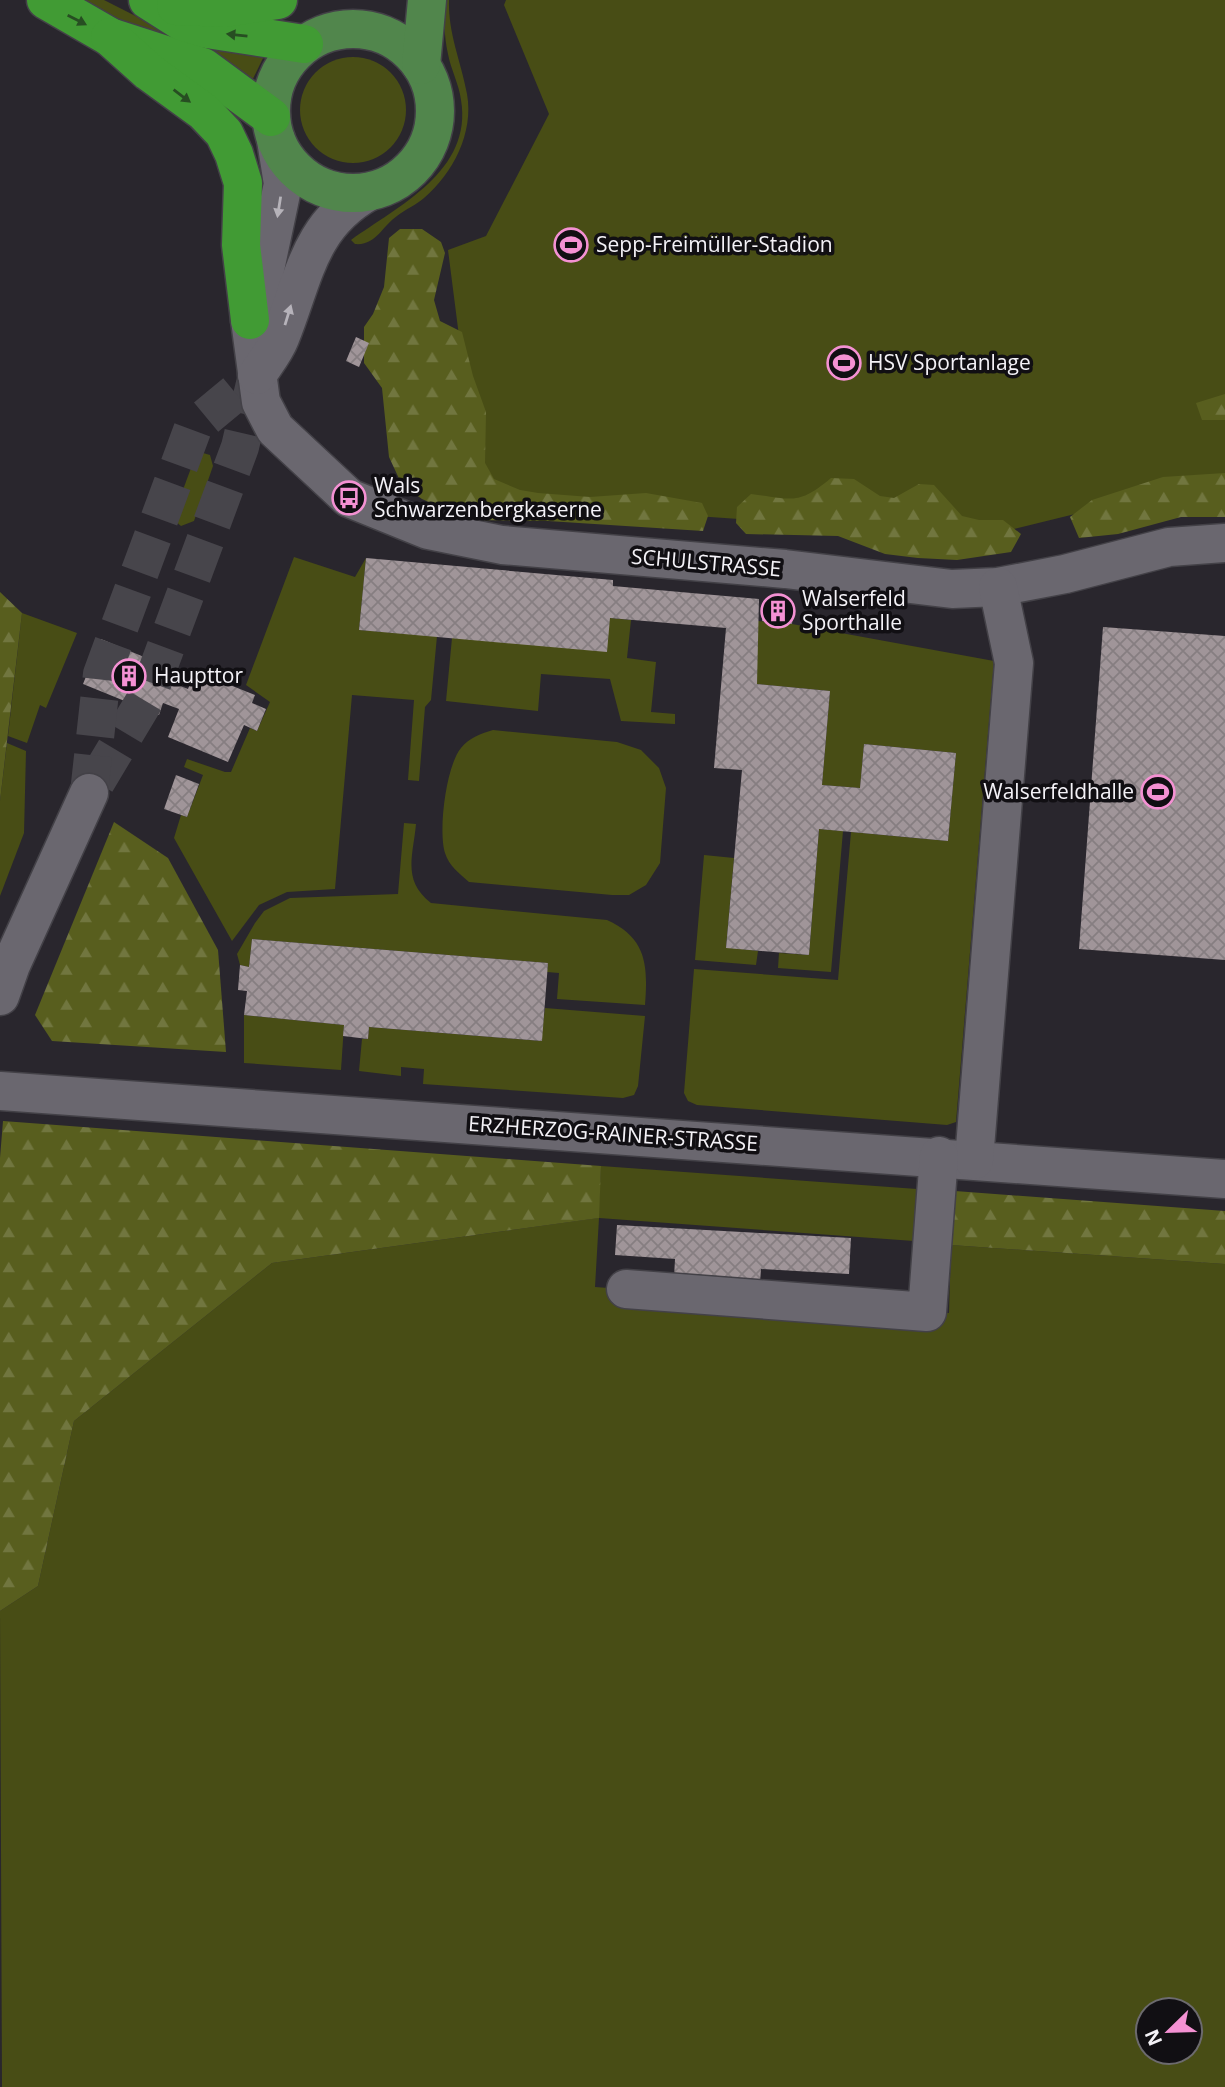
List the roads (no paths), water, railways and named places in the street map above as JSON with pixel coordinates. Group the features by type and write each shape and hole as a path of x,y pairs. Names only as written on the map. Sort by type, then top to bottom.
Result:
{"highway":[{"path":"46,0 110,37 149,72 204,112 223,133 243,183 242,246 250,320"},
{"path":"151,2 192,8 225,8 278,0"},
{"path":"151,2 181,21 207,29 316,38"},
{"path":"110,37 202,67 273,128"}],"main road":[{"path":"316,38 355,28 380,33 403,46 421,65 435,103 434,123 428,143 405,175 368,192 340,192 312,182 290,164 273,128 278,76 294,53 368,0"},
{"path":"421,65 427,0"}],"street":[{"path":"250,320 263,279 283,184 273,128"},
{"path":"257,375 280,340 306,263 322,231 338,212 368,192"},
{"name":"SCHULSTRASSE","path":"250,320 261,402 275,429 349,498 428,530 502,545 785,569 952,589 998,587 1065,574 1169,547 1225,543"},
{"path":"626,1289 927,1312 956,1158 1014,663 998,587"},
{"path":"0,996 11,965 89,793"},
{"name":"ERZHERZOG-RAINER-STRASSE","path":"0,1091 1225,1179"}],"tunnel":[{"path":"96,782 148,695 240,447 257,375"},
{"path":"89,793 102,674 193,428 257,375"}],"place":[{"name":"Sepp-Freimüller-Stadion","path":"571,245"},
{"name":"HSV Sportanlage","path":"844,363"},
{"name":"Wals Schwarzenbergkaserne","path":"349,498"},
{"name":"Walserfeld Sporthalle","path":"778,611"},
{"name":"Haupttor","path":"129,676"},
{"name":"Walserfeldhalle","path":"1158,792"}]}
